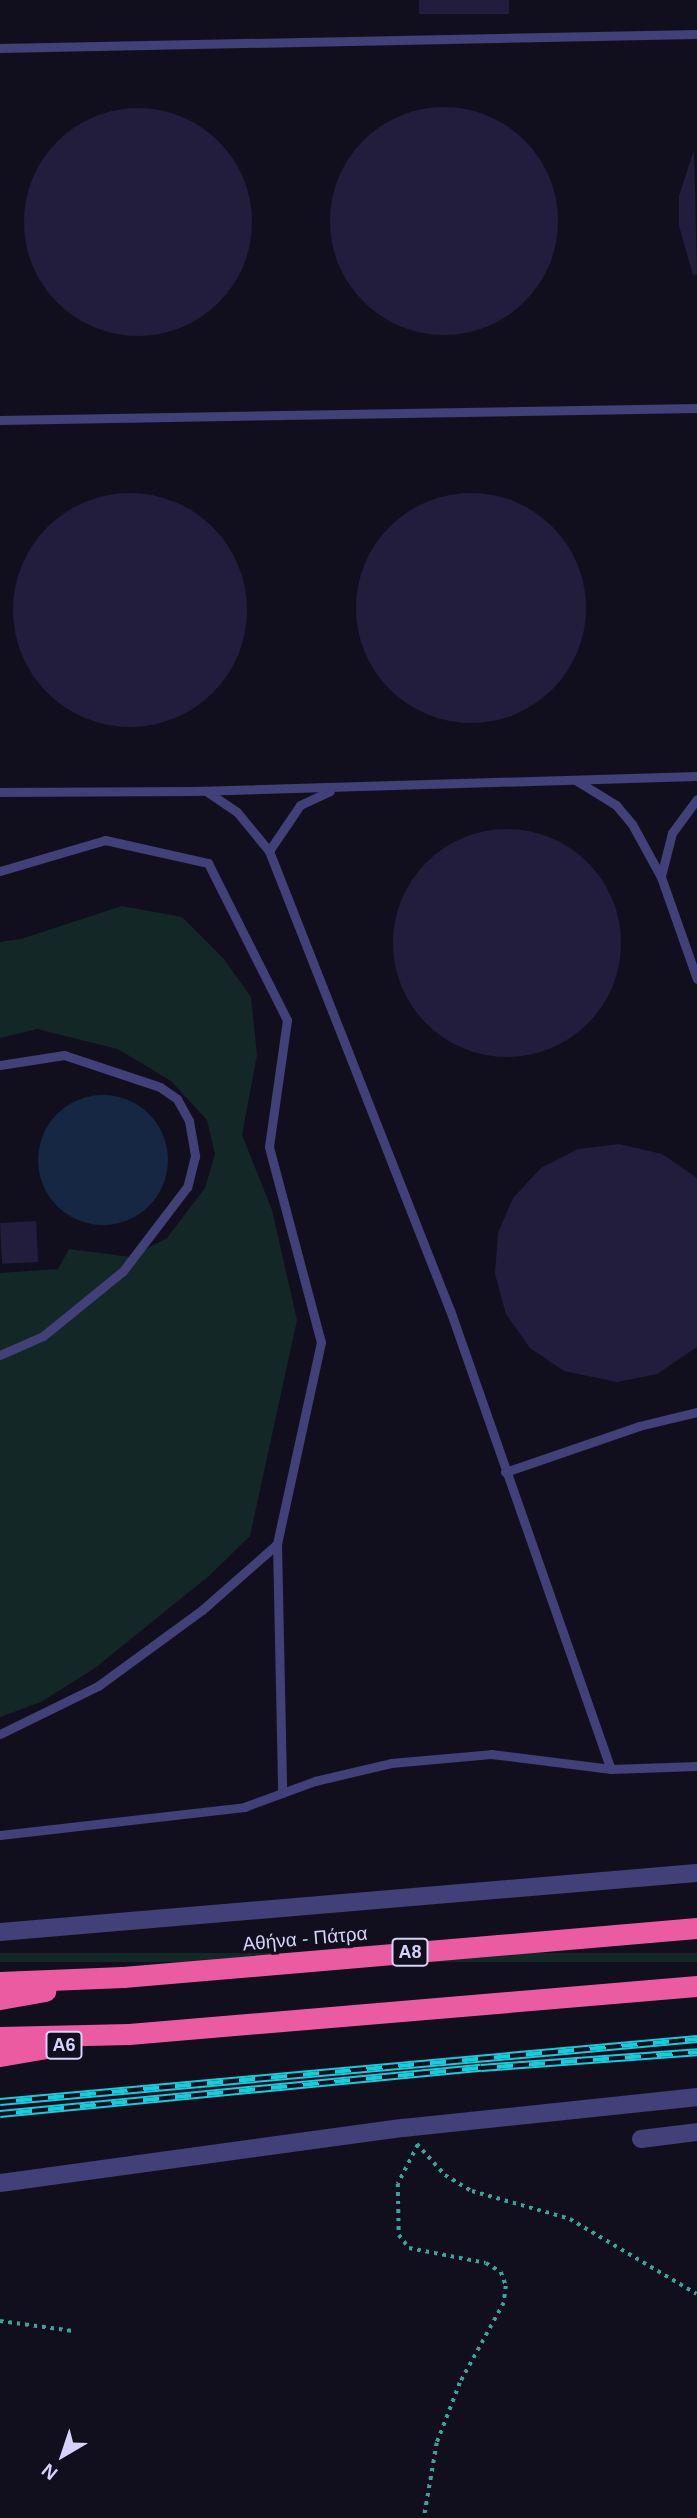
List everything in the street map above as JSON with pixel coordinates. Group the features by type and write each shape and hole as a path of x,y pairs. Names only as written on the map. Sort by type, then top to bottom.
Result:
{"highway":[{"name":"Αθήνα - Πάτρα","path":"0,1982 123,1977 697,1928"},
{"path":"0,1999 123,1977"},
{"path":"0,2037 129,2034 697,1986"},
{"name":"Α6","path":"0,2056 129,2034"}],"street":[{"path":"0,1932 697,1873"},
{"path":"0,2182 403,2129 697,2097"},
{"path":"641,2139 697,2132"}],"lane":[{"path":"0,48 697,34"},
{"path":"0,419 697,408"},
{"path":"0,792 206,791 697,776"},
{"path":"572,779 616,804 632,824 660,877 697,979"},
{"path":"269,851 300,805 341,787"},
{"path":"206,791 236,812 269,851 450,1310 611,1769"},
{"path":"660,877 663,856 672,833 697,799"},
{"path":"0,871 105,840 208,863 287,1020 269,1147 321,1342 277,1544 282,1793"},
{"path":"0,1065 64,1055 160,1087 177,1099 189,1121 195,1156 187,1187 123,1270 43,1336 0,1356"},
{"path":"505,1472 639,1426 697,1412"},
{"path":"0,1734 98,1686 202,1610 277,1544"},
{"path":"0,1835 244,1807 360,1768 491,1754 611,1769 697,1766"}],"path":[{"path":"403,2129 445,2175 472,2191 570,2219 697,2294"},
{"path":"418,2145 398,2184 399,2235 409,2248 486,2263 501,2272 506,2286 504,2302 476,2348 437,2443 424,2518"},
{"path":"0,2321 73,2331"}],"green space":[{"path":"122,906 182,917 223,958 251,997 257,1055 242,1135 272,1210 297,1320 250,1536 210,1575 95,1668 41,1702 0,1717 0,1273 58,1269 69,1249 131,1257 167,1238 205,1188 215,1154 207,1120 171,1081 118,1049 37,1029 0,1038 0,942 21,939"},
{"path":"0,1953 697,1953 697,1962 0,1962"}],"water":[{"path":"103,1095 128,1100 149,1114 163,1135 168,1160 163,1185 149,1206 128,1220 103,1225 78,1220 57,1206 43,1185 38,1160 43,1135 57,1114 78,1100"}],"building":[{"path":"419,0 509,0 509,14 419,14"},
{"path":"444,107 477,112 498,121 516,133 532,149 553,188 558,221 553,254 544,275 532,293 516,309 477,330 444,335 411,330 390,321 372,309 356,293 335,254 330,221 335,188 344,167 356,149 372,133 411,112"},
{"path":"138,108 160,110 192,121 219,141 239,168 250,200 250,244 239,276 219,303 192,323 160,334 138,336 116,334 84,323 57,303 37,276 26,244 24,222 26,200 37,168 57,141 84,121 116,110"},
{"path":"694,150 697,274 693,275 679,226 679,196"},
{"path":"118,493 142,493 175,502 195,512 213,527 228,545 238,565 245,587 245,633 238,655 228,675 213,693 195,708 164,722 142,727 118,727 96,722 65,708 39,684 18,644 13,622 13,598 18,576 32,545 56,519 96,498"},
{"path":"460,493 482,493 515,501 553,526 578,564 584,585 584,631 578,652 553,690 515,715 482,723 460,723 427,715 389,690 364,652 356,619 356,597 364,564 389,526 427,501"},
{"path":"496,829 518,829 551,837 588,862 613,899 621,943 613,987 588,1024 551,1049 518,1057 496,1057 453,1044 419,1016 401,987 393,954 393,932 406,889 434,855 463,837"},
{"path":"619,1144 662,1154 697,1178 697,1347 657,1374 617,1382 564,1371 530,1348 506,1314 495,1274 498,1233 513,1198 541,1168 578,1149"},
{"path":"36,1221 38,1262 2,1264 0,1223"}],"railway":[{"path":"0,2102 697,2039"},
{"path":"0,2114 481,2068 697,2052"}]}
